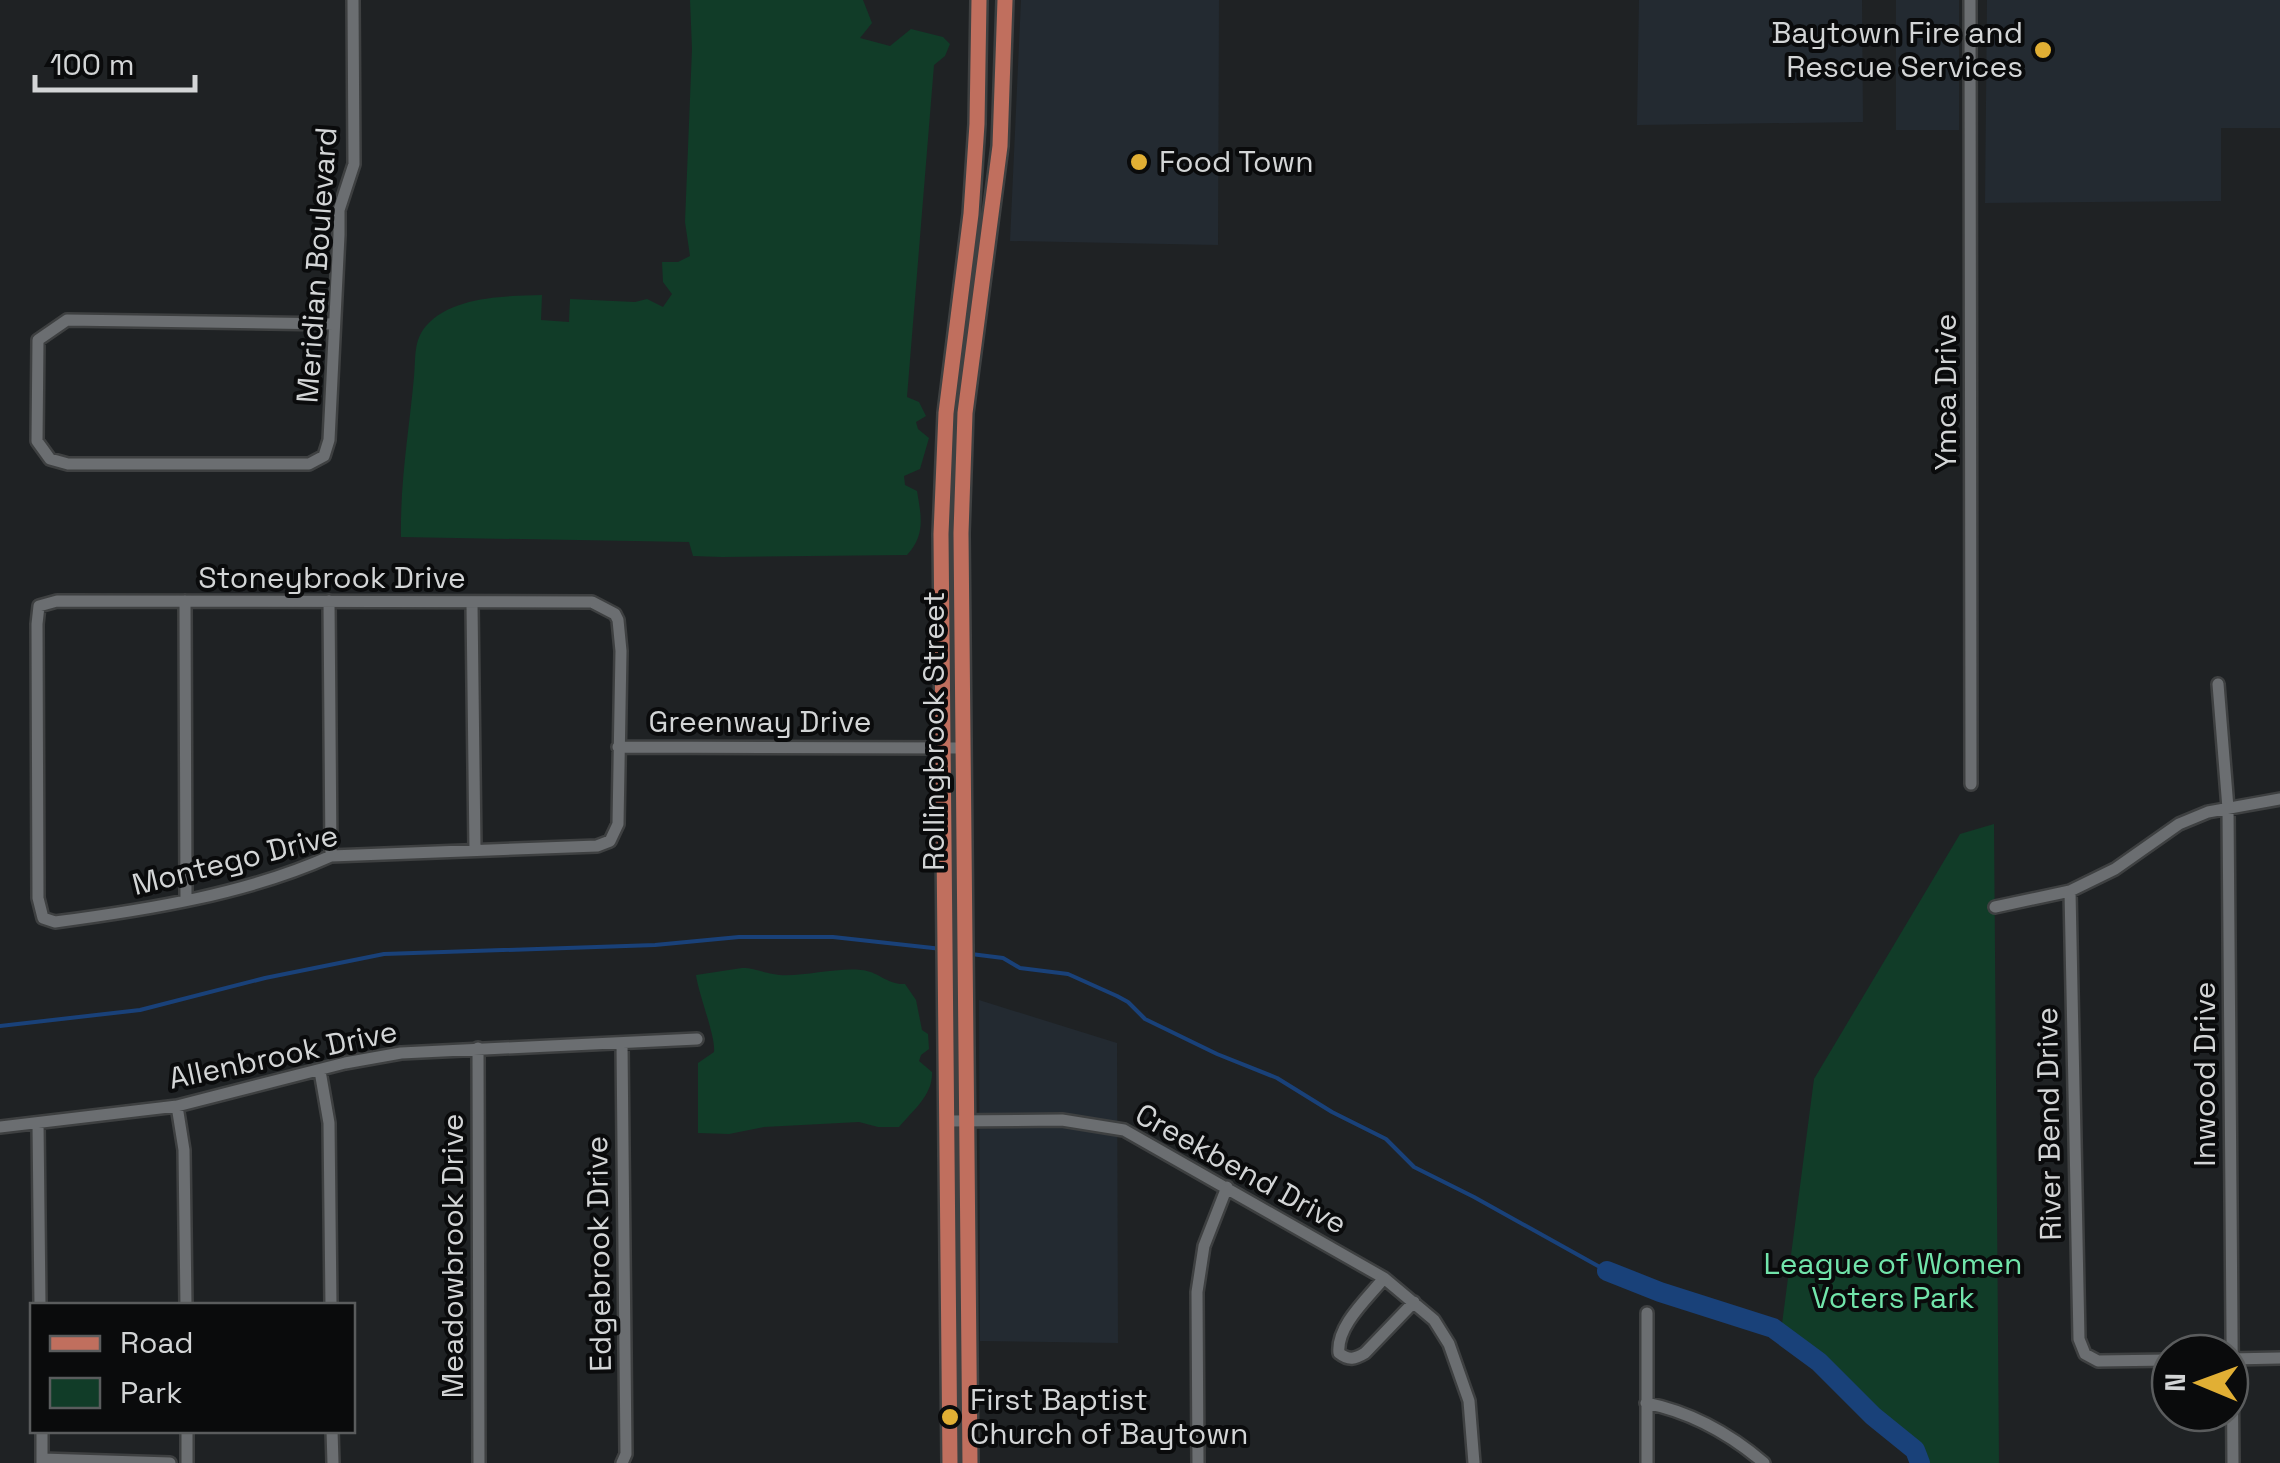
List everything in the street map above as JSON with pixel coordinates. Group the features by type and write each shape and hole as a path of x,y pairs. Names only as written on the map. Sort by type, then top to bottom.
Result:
{"main road":[{"name":"Rollingbrook Street","path":"970,1463 966,1121 954,748 942,534 946,413 971,214 979,0"},
{"name":"Rollingbrook Street","path":"950,1463 948,1121 954,748 966,413 1000,146 1005,0"},
{"path":"949,1294 966,1293"}],"street":[{"name":"Meridian Boulevard","path":"334,324 67,320 58,323 38,340 37,440 50,459 68,464 309,464 324,456 329,440 340,210 354,164 353,0"},
{"name":"Ymca Drive","path":"1970,0 1971,784"},
{"name":"Stoneybrook Drive","path":"43,918 38,898 39,606 57,601 592,602 618,620 618,746"},
{"path":"185,602 186,900"},
{"path":"329,602 331,856"},
{"path":"472,604 475,850"},
{"name":"Inwood Drive","path":"2218,684 2228,808 2231,1333"},
{"name":"Greenway Drive","path":"618,746 954,748"},
{"name":"Montego Drive","path":"43,918 55,922 186,900 298,872 331,856 597,846 610,842 618,824 618,746"},
{"path":"1996,907 2070,891 2115,868 2178,824 2228,808 2280,799"},
{"name":"River Bend Drive","path":"2070,891 2079,1338 2085,1354 2098,1360 2150,1360"},
{"name":"Allenbrook Drive","path":"0,1127 177,1106 401,1053 698,1039"},
{"name":"Edgebrook Drive","path":"622,1044 626,1454 622,1463"},
{"name":"Meadowbrook Drive","path":"478,1048 479,1463"},
{"path":"320,1070 329,1123 331,1303"},
{"path":"177,1106 184,1150 186,1303"},
{"name":"Creekbend Drive","path":"948,1121 1062,1120 1124,1130 1384,1278 1434,1320 1449,1344 1469,1400 1474,1463"},
{"path":"38,1123 40,1303"},
{"path":"1198,1463 1197,1292 1204,1246 1228,1187"},
{"path":"1384,1278 1341,1334 1339,1353 1345,1358 1355,1359 1366,1353 1414,1302"},
{"path":"1647,1314 1647,1463"},
{"path":"2250,1359 2280,1358"},
{"path":"1646,1403 1712,1426 1764,1463"},
{"path":"42,1433 42,1461 170,1463"},
{"path":"187,1433 187,1463"},
{"path":"332,1433 333,1463"},
{"name":"Inwood Drive","path":"2232,1433 2233,1463"}],"shaded area":[{"path":"1021,0 1219,0 1218,245 1010,241"},
{"path":"1639,0 1862,0 1863,122 1637,125"},
{"path":"1896,0 1959,0 1959,130 1896,130"},
{"path":"1987,0 2280,0 2280,128 2221,128 2221,201 1985,203"},
{"path":"979,1000 1117,1043 1118,1343 980,1341"}],"green space":[{"path":"690,0 863,0 872,23 860,38 890,46 911,29 943,37 950,44 945,56 934,65 907,397 919,402 926,416 916,422 929,438 920,469 904,476 905,485 917,491 921,517 917,540 907,555 722,557 693,556 689,542 401,537 416,350 422,332 437,316 480,300 542,295 541,320 569,322 570,299 647,299 663,307 672,294 663,282 662,262 678,262 690,256 685,222 692,49"},
{"name":"League of Women Voters Park","path":"1994,824 1999,1463 1928,1463 1925,1456 1782,1324 1814,1079 1960,834"},
{"path":"742,968 782,975 861,970 905,984 916,1000 922,1030 928,1034 929,1049 919,1061 932,1072 921,1102 899,1127 859,1122 764,1127 729,1134 698,1133 698,1063 714,1052 714,1045 696,975"}],"waterway":[{"path":"0,1026 140,1010 265,978 384,954 655,945 739,937 833,937 942,949"},
{"path":"971,954 1003,958 1020,968 1068,974 1117,996 1145,1019 1277,1078 1386,1139 1414,1167 1607,1271"},
{"path":"1607,1271 1773,1328 1819,1362 1873,1416 1915,1450 1920,1463"}],"place":[{"name":"Baytown Fire and Rescue Services","path":"2043,50"},
{"name":"Food Town","path":"1139,162"},
{"name":"First Baptist Church of Baytown","path":"950,1417"}]}
